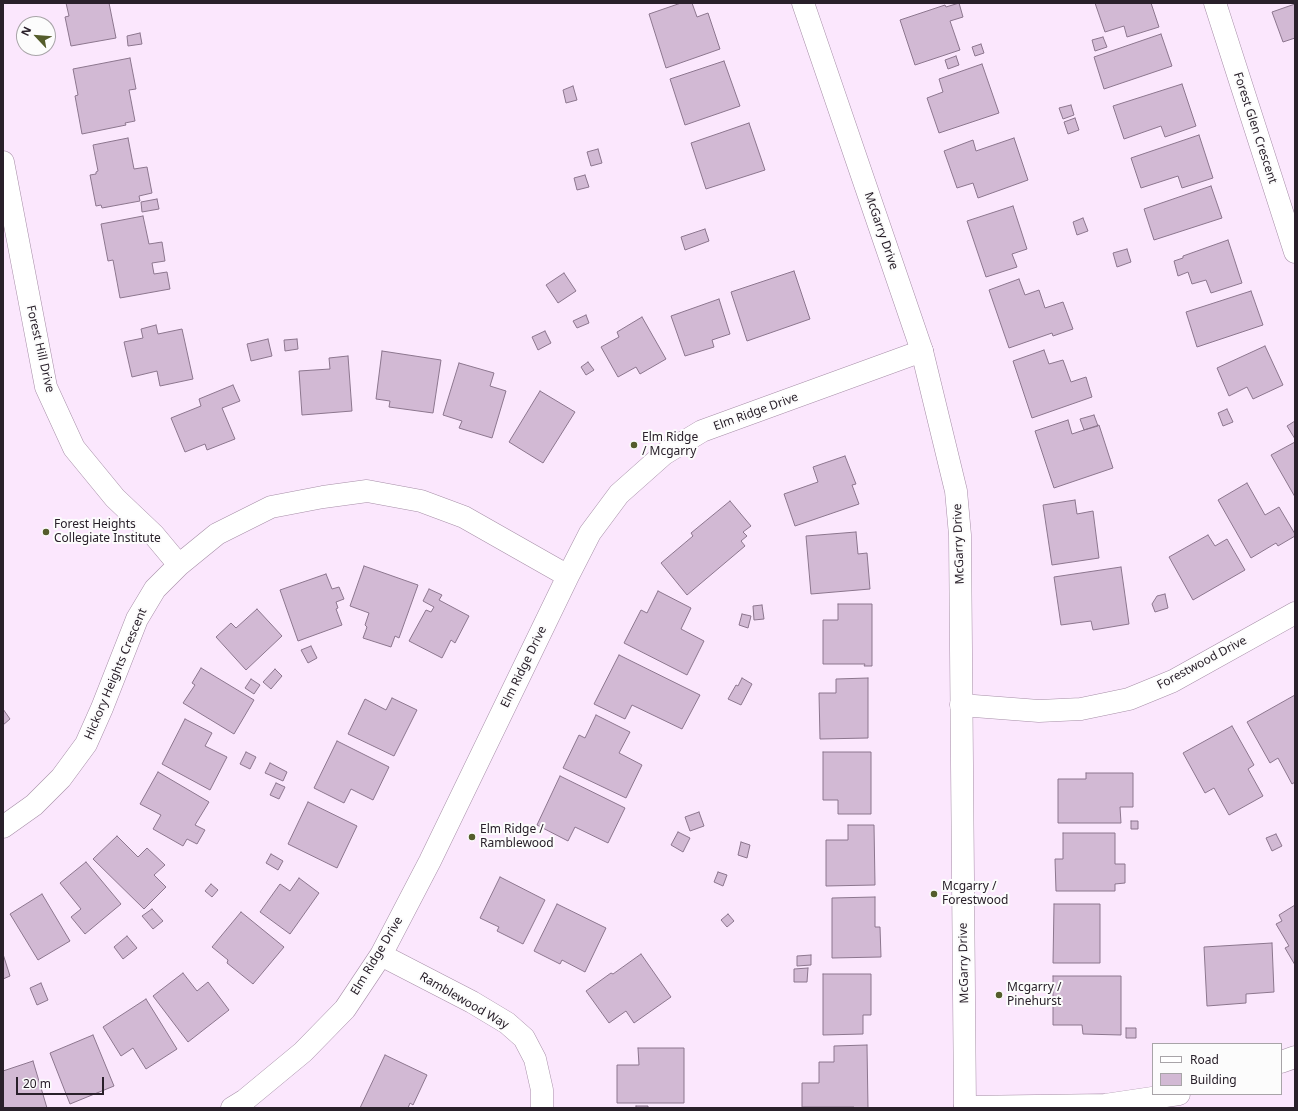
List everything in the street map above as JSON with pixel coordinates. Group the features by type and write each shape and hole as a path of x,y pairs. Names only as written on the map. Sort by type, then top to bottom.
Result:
{"street":[{"name":"McGarry Drive","path":"803,3 922,352 956,490 960,535 965,1107"},
{"name":"Forest Glen Crescent","path":"1215,3 1295,252"},
{"name":"Forest Hill Drive","path":"3,162 46,387 74,448 115,498 154,535 179,566"},
{"name":"Elm Ridge Drive","path":"232,1108 245,1100 303,1052 345,1010 381,955 430,861 590,533 620,494 664,454 702,431 922,352"},
{"name":"Hickory Heights Crescent","path":"3,827 34,804 61,778 86,744 102,708 137,619 155,589 179,566 217,534 271,507 323,496 367,491 421,501 464,517 568,576"},
{"name":"Forestwood Drive","path":"961,705 1046,710 1081,709 1128,699 1173,681 1295,613"},
{"name":"Ramblewood Way","path":"381,955 472,1002 507,1023 524,1038 535,1059 542,1090 542,1108"},
{"path":"1282,1062 1295,1057"},
{"path":"965,1107 1104,1105 1172,1095"}],"building":[{"path":"66,3 109,3 116,38 71,46 65,17 69,16"},
{"path":"681,3 692,3 697,17 708,13 720,49 666,68 649,14"},
{"path":"959,3 963,17 950,21 960,50 915,65 900,20 945,5 946,7"},
{"path":"1095,3 1151,3 1159,27 1127,37 1124,26 1105,32"},
{"path":"1295,4 1295,38 1283,42 1272,12"},
{"path":"140,33 142,44 128,46 127,36"},
{"path":"1161,34 1172,66 1104,89 1094,57"},
{"path":"1103,37 1107,47 1095,51 1092,40"},
{"path":"981,44 984,53 975,56 972,47"},
{"path":"956,56 959,65 948,69 945,60"},
{"path":"130,58 136,89 129,90 135,121 125,123 126,125 82,134 75,96 78,95 73,69"},
{"path":"724,61 740,106 685,125 670,79"},
{"path":"982,64 999,113 939,133 927,98 943,92 939,79"},
{"path":"1182,84 1196,126 1165,137 1161,126 1124,139 1113,106"},
{"path":"573,86 577,100 566,103 563,90"},
{"path":"1071,105 1074,115 1063,119 1059,108"},
{"path":"1075,118 1079,130 1068,134 1064,122"},
{"path":"749,123 765,170 706,189 691,143"},
{"path":"1199,135 1213,178 1182,188 1178,176 1141,188 1131,158"},
{"path":"128,138 134,169 147,167 152,193 139,196 140,201 102,208 101,205 96,206 90,175 96,174 98,171 93,145"},
{"path":"1014,138 1028,180 978,198 973,183 957,188 944,151 973,140 976,151"},
{"path":"598,149 602,163 591,166 587,152"},
{"path":"585,175 589,187 577,190 574,178"},
{"path":"1211,186 1222,218 1154,240 1144,209"},
{"path":"157,199 159,209 142,212 141,202"},
{"path":"1013,206 1027,249 1012,254 1017,267 986,277 967,221"},
{"path":"143,216 149,244 162,242 165,261 152,263 154,274 167,272 170,289 120,298 113,260 108,261 101,224"},
{"path":"1083,218 1088,231 1077,235 1073,222"},
{"path":"705,229 709,241 685,250 681,237"},
{"path":"1228,240 1242,283 1211,293 1206,280 1192,284 1188,272 1178,276 1174,261 1183,258 1183,256"},
{"path":"1127,249 1131,262 1117,267 1113,253"},
{"path":"794,271 810,319 747,341 731,292"},
{"path":"564,273 576,291 558,303 546,285"},
{"path":"1019,279 1025,295 1039,290 1045,308 1063,302 1073,329 1053,336 1052,333 1009,348 989,290"},
{"path":"1251,291 1263,325 1197,347 1186,312"},
{"path":"719,299 730,334 712,340 714,347 685,356 671,316"},
{"path":"586,315 589,323 577,328 573,321"},
{"path":"642,317 666,359 640,374 636,367 618,377 601,347 619,337 617,332"},
{"path":"156,325 158,334 182,329 193,379 160,386 157,371 132,377 124,342 143,338 141,329"},
{"path":"545,331 551,343 538,350 532,337"},
{"path":"268,339 272,356 251,361 247,344"},
{"path":"297,339 298,349 285,351 284,340"},
{"path":"1265,346 1283,385 1253,399 1247,387 1229,396 1217,368"},
{"path":"1044,350 1049,364 1063,360 1071,382 1086,377 1092,397 1032,418 1013,361"},
{"path":"382,351 441,360 433,413 389,407 390,401 376,399"},
{"path":"348,356 352,411 302,415 299,371 330,369 329,358"},
{"path":"588,362 594,370 586,375 581,367"},
{"path":"459,363 494,373 490,386 506,391 492,438 459,428 462,421 443,415"},
{"path":"233,385 240,401 222,408 235,439 207,450 205,444 185,452 171,418 201,406 199,399"},
{"path":"540,391 575,412 543,463 509,442"},
{"path":"1227,409 1233,422 1223,426 1218,413"},
{"path":"1094,415 1098,426 1084,430 1080,419"},
{"path":"1068,420 1072,434 1099,425 1113,468 1054,488 1035,431"},
{"path":"1295,421 1295,439 1287,426"},
{"path":"1295,442 1295,497 1271,455"},
{"path":"845,456 856,484 852,485 859,504 795,526 784,494 818,482 813,467"},
{"path":"1247,483 1265,515 1279,507 1295,534 1295,536 1278,546 1276,543 1251,558 1218,500"},
{"path":"1075,500 1077,514 1093,511 1099,558 1052,565 1043,505"},
{"path":"730,501 751,526 743,532 747,536 741,541 745,546 687,595 661,563 693,536 691,533"},
{"path":"856,532 858,554 867,553 870,589 811,594 806,536"},
{"path":"1208,535 1215,546 1227,539 1245,570 1193,600 1169,557"},
{"path":"364,566 418,585 399,638 395,636 391,647 363,638 367,627 365,625 369,613 350,606"},
{"path":"1121,567 1129,624 1093,630 1091,621 1061,625 1054,577"},
{"path":"326,574 332,589 339,587 344,599 336,602 338,608 336,609 342,625 298,641 280,590"},
{"path":"429,589 442,595 439,600 469,616 455,643 451,640 442,658 409,641 426,610 431,612 434,607 423,601"},
{"path":"658,591 691,608 681,629 704,641 687,675 624,643 641,610 647,613"},
{"path":"1165,594 1168,608 1155,612 1152,604 1157,596"},
{"path":"838,604 872,604 872,666 864,666 865,664 823,664 823,620 838,620"},
{"path":"762,605 764,619 754,620 753,606"},
{"path":"257,609 282,636 246,670 216,637 231,623 236,628"},
{"path":"742,614 751,616 748,628 739,625"},
{"path":"311,646 317,658 308,663 301,650"},
{"path":"619,655 700,695 682,729 632,705 625,719 594,704"},
{"path":"201,668 254,700 234,734 183,703 195,685 192,683"},
{"path":"275,669 282,676 271,689 263,682"},
{"path":"742,678 752,684 741,705 728,699"},
{"path":"868,678 868,738 820,739 819,693 836,693 836,679"},
{"path":"251,679 260,685 254,694 245,688"},
{"path":"1295,695 1295,782 1292,784 1278,758 1270,763 1247,722"},
{"path":"392,698 417,710 394,756 348,734 365,699 386,710"},
{"path":"3,709 10,719 3,725"},
{"path":"596,715 630,732 619,753 642,765 626,798 563,768 579,735 585,738"},
{"path":"185,719 212,733 205,746 227,757 210,790 162,764"},
{"path":"1232,726 1254,765 1248,769 1263,796 1229,815 1214,788 1205,793 1183,753"},
{"path":"337,741 389,767 373,800 351,789 344,803 314,788"},
{"path":"246,752 256,757 250,769 240,764"},
{"path":"823,752 871,752 871,814 838,814 838,800 823,800"},
{"path":"270,763 287,772 283,781 265,773"},
{"path":"158,772 209,802 195,825 205,830 197,844 187,839 183,846 153,829 161,815 140,804"},
{"path":"1086,773 1133,773 1133,807 1120,807 1121,823 1058,823 1058,779 1086,779"},
{"path":"560,776 625,808 608,843 575,827 568,841 537,825"},
{"path":"276,783 285,787 279,799 270,795"},
{"path":"308,802 357,826 337,868 288,844"},
{"path":"699,812 704,826 690,831 685,817"},
{"path":"1131,821 1138,821 1138,829 1131,829"},
{"path":"848,825 874,825 875,885 826,886 826,840 848,840"},
{"path":"678,832 690,838 683,852 671,845"},
{"path":"1063,833 1115,833 1115,864 1125,864 1125,883 1115,884 1115,891 1056,891 1055,859 1063,859"},
{"path":"1276,834 1282,846 1272,851 1266,838"},
{"path":"117,836 138,857 147,848 165,865 154,875 166,887 144,909 93,859"},
{"path":"741,842 750,845 747,858 738,855"},
{"path":"271,854 283,861 278,870 266,863"},
{"path":"86,862 121,904 85,934 71,917 81,909 60,883"},
{"path":"718,872 727,875 723,886 714,882"},
{"path":"500,877 545,900 523,944 497,931 499,927 480,918"},
{"path":"299,878 319,893 290,934 260,912 280,884 290,891"},
{"path":"211,884 218,890 212,897 205,891"},
{"path":"42,894 70,941 38,960 10,914"},
{"path":"875,897 875,927 880,927 881,957 832,958 832,898"},
{"path":"557,904 606,928 585,972 562,960 560,964 534,951"},
{"path":"1054,904 1100,904 1100,963 1053,963"},
{"path":"1295,905 1295,965 1285,948 1289,946 1276,924 1282,921 1279,915"},
{"path":"152,909 163,921 153,929 142,916"},
{"path":"241,912 284,947 253,984 227,963 228,960 212,947"},
{"path":"728,914 734,921 727,927 721,920"},
{"path":"127,936 137,948 123,959 114,947"},
{"path":"1272,943 1274,992 1246,994 1246,1003 1207,1006 1204,947"},
{"path":"3,954 10,976 3,979"},
{"path":"641,954 671,997 634,1023 626,1011 609,1023 586,991"},
{"path":"811,955 811,965 797,966 797,956"},
{"path":"808,968 807,982 794,982 794,969"},
{"path":"183,973 197,991 208,982 229,1010 188,1042 153,996"},
{"path":"823,974 871,974 871,1015 863,1015 863,1034 823,1035"},
{"path":"1053,976 1121,976 1121,1035 1083,1034 1082,1025 1053,1025"},
{"path":"41,983 48,1000 37,1005 30,988"},
{"path":"146,999 177,1049 146,1069 133,1048 121,1056 103,1027"},
{"path":"1126,1028 1136,1028 1136,1038 1126,1038"},
{"path":"93,1035 114,1086 70,1104 50,1053"},
{"path":"867,1045 868,1108 802,1107 802,1083 819,1083 819,1062 834,1062 834,1046"},
{"path":"638,1048 684,1048 684,1103 617,1103 617,1065 639,1065"},
{"path":"385,1055 427,1075 413,1105 410,1103 408,1108 360,1108"},
{"path":"33,1061 47,1108 3,1108 3,1071"},
{"path":"636,1106 648,1106 648,1108 636,1108"}],"place":[{"name":"Elm Ridge / Mcgarry","path":"634,445"},
{"name":"Forest Heights Collegiate Institute","path":"46,532"},
{"name":"Elm Ridge / Ramblewood","path":"472,837"},
{"name":"Mcgarry / Forestwood","path":"934,894"},
{"name":"Mcgarry / Pinehurst","path":"999,995"}]}
